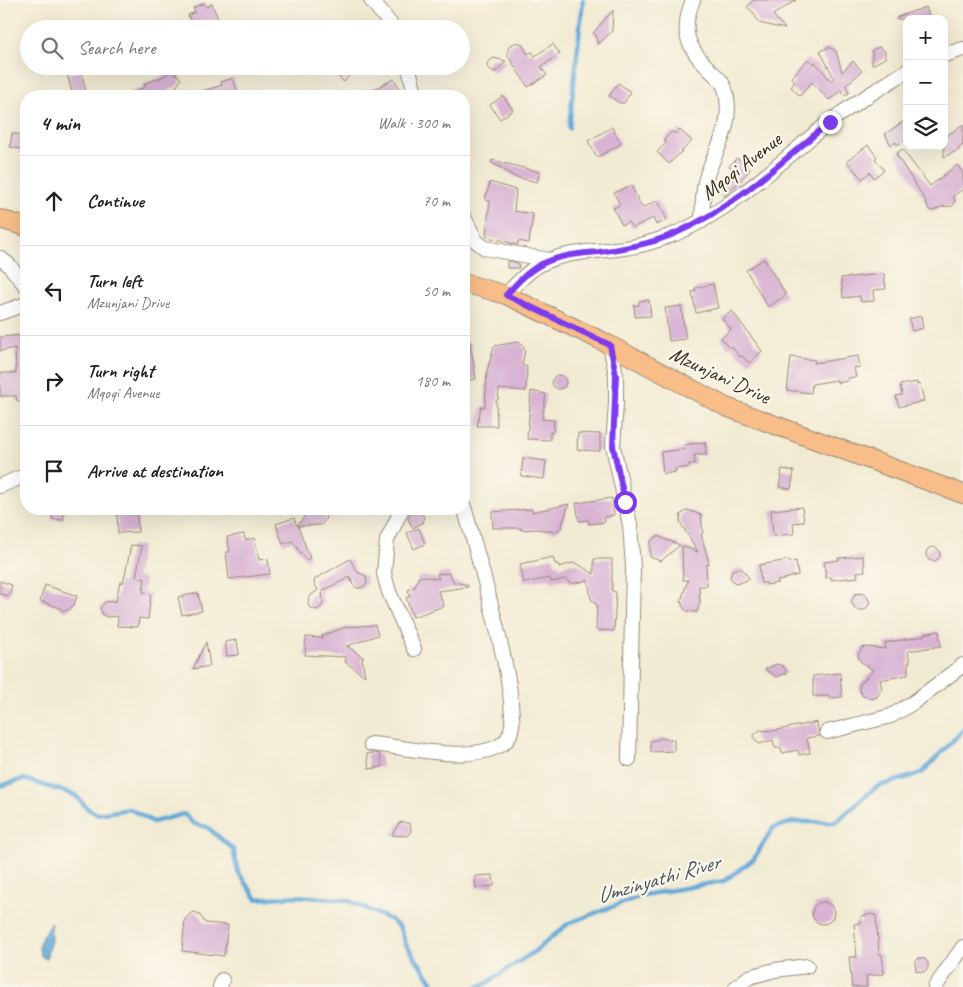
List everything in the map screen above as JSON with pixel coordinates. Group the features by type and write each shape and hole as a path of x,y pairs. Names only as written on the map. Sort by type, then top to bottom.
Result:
{"main road":[{"name":"Mzunjani Drive","path":"470,285 506,295 610,345 726,407 963,494"}],"street":[{"path":"371,0 387,20"},
{"path":"693,0 687,14 686,28 690,45 695,54 722,81 726,91 727,107 726,128 708,172 704,189 702,221"},
{"path":"948,54 963,50"},
{"name":"Mqoqi Avenue","path":"506,295 524,276 549,260 648,244 676,234 702,221 732,202 837,116 903,73"},
{"path":"410,75 414,90"},
{"path":"0,208 13,223"},
{"path":"470,229 476,241 484,248 549,260"},
{"path":"0,258 8,264 20,279"},
{"path":"0,313 20,306"},
{"path":"610,345 616,375 613,446 630,526 633,567 630,759"},
{"path":"0,486 20,478"},
{"path":"399,515 387,540 384,574 389,592 414,649"},
{"path":"371,744 452,754 490,750 501,745 510,734 512,716 508,674 492,607 466,515"},
{"path":"827,732 891,716 908,706 963,665"},
{"path":"935,987 963,947"},
{"path":"736,987 749,977 775,970 807,966"}],"water":[{"path":"51,923 51,940 46,959 41,956 39,947 41,939"}],"building":[{"path":"753,0 796,0 773,15 785,29 759,23 753,12 747,7"},
{"path":"204,3 206,7 212,4 218,19 190,20 188,15 195,12 193,8"},
{"path":"926,7 929,15 903,15 903,19 897,19 897,17"},
{"path":"613,10 612,31 598,45 596,35 593,33"},
{"path":"518,42 522,44 528,54 532,52 535,56 553,44 560,54 541,67 547,75 528,87 508,56 510,45"},
{"path":"829,47 836,51 842,72 853,61 862,71 846,85 849,93 844,95 841,90 829,100 812,82 800,96 791,87 795,82 791,78 808,59 814,64 815,62 831,81 834,78 820,51"},
{"path":"879,47 885,51 885,58 872,65 872,50"},
{"path":"494,58 506,61 494,72 487,65"},
{"path":"67,75 82,75 86,90 71,90"},
{"path":"178,75 181,79 177,86 170,90 138,90 145,87 144,84 164,76"},
{"path":"336,75 350,75 344,82"},
{"path":"233,78 237,90 206,90 222,85 221,82"},
{"path":"394,79 400,90 372,90"},
{"path":"618,83 631,92 624,103 620,103 609,96"},
{"path":"503,96 513,110 500,119 490,105"},
{"path":"903,122 903,141 897,145 896,142 891,145 885,134"},
{"path":"963,124 963,145 958,148 959,150 944,157 944,150 948,150 948,135"},
{"path":"612,127 621,144 597,157 588,141"},
{"path":"679,129 692,141 669,164 657,152 666,143 664,140 672,131 675,134"},
{"path":"12,133 20,135 20,149 10,147"},
{"path":"868,145 877,157 875,159 884,170 874,178 870,172 862,179 847,161"},
{"path":"902,149 930,186 957,165 963,173 963,189 953,196 955,202 953,206 941,207 933,211 929,210 925,200 896,154"},
{"path":"737,158 750,170 725,196 716,189 732,168 729,166"},
{"path":"492,160 540,172 537,182 515,177 491,162"},
{"path":"490,182 516,190 514,211 533,214 529,243 518,241 518,245 487,237 490,201 485,200"},
{"path":"631,185 642,208 658,200 667,220 656,225 653,218 632,228 628,222 622,225 613,208 620,205 614,193"},
{"path":"764,259 786,295 768,307 746,270"},
{"path":"507,261 518,263 519,268 507,268"},
{"path":"884,274 886,289 873,290 874,301 861,302 860,296 843,298 841,278"},
{"path":"713,284 718,308 696,313 692,292 696,291 695,288"},
{"path":"649,300 651,316 635,317 634,305 639,305 639,301"},
{"path":"681,306 686,339 669,341 665,308"},
{"path":"732,311 762,351 749,363 742,356 740,357 731,346 729,348 721,338 731,329 722,319"},
{"path":"921,316 923,328 912,331 909,319"},
{"path":"20,335 20,401 17,401 16,396 0,396 0,373 16,373 15,348 0,351 0,337"},
{"path":"470,342 476,379 470,380"},
{"path":"521,343 525,350 522,366 527,366 526,391 499,389 498,400 496,400 497,426 477,426 481,407 485,407 487,371 494,346"},
{"path":"858,356 860,367 854,368 856,377 848,378 848,381 837,383 837,380 812,384 811,393 787,390 791,357 815,360 814,363"},
{"path":"559,375 564,377 566,382 564,387 559,389 554,387 552,382 554,377"},
{"path":"917,382 917,385 920,384 924,401 899,407 896,396 902,395 900,385"},
{"path":"531,391 546,394 542,419 554,420 553,433 550,432 550,440 527,439"},
{"path":"578,433 600,434 600,451 577,450"},
{"path":"705,442 706,455 694,455 695,464 675,469 676,472 663,474 661,452 685,449 684,445"},
{"path":"523,458 546,461 544,479 521,476"},
{"path":"782,469 794,471 791,489 779,487"},
{"path":"612,498 614,515 604,517 605,522 589,524 588,520 579,521 576,503"},
{"path":"569,504 561,528 555,532 537,529 493,528 492,512 532,509 532,512"},
{"path":"802,507 804,522 793,523 794,534 773,536 771,510"},
{"path":"688,510 701,515 703,533 701,534 709,564 706,565 707,586 699,586 700,603 697,612 684,609 681,601 688,580 683,580 682,546 698,552 680,522 681,514"},
{"path":"52,515 64,515 63,520 52,519"},
{"path":"117,515 137,515 138,532 118,533"},
{"path":"305,515 326,515 321,525 298,526 310,558 306,560 292,541 283,544 276,524 294,518 297,526"},
{"path":"410,515 422,515 424,517 422,523 413,528 408,519"},
{"path":"419,528 425,544 414,549 407,533"},
{"path":"244,534 245,540 255,538 259,560 268,559 270,574 229,579 226,552 230,552 227,537"},
{"path":"657,536 680,545 661,561 650,557 650,542"},
{"path":"131,545 142,546 136,577 145,579 143,592 151,594 148,619 139,618 138,627 117,626 118,616 107,617 103,615 100,608 105,602 116,601 120,582 123,583"},
{"path":"930,547 936,547 940,554 936,561 930,561 926,557 926,551"},
{"path":"863,556 865,571 857,572 858,577 831,580 831,577 826,578 824,562 839,560 838,558"},
{"path":"553,557 555,564 558,564 559,567 573,563 578,564 594,574 594,559 612,559 612,591 616,592 614,631 596,630 597,605 591,599 588,580 575,583 570,583 565,579 551,582 550,578 524,583 520,564"},
{"path":"350,559 357,572 366,576 367,584 357,588 353,585 350,577 322,591 322,606 317,610 310,608 308,605 309,597 318,590 314,583 315,579"},
{"path":"788,560 789,562 796,561 798,575 777,581 778,583 766,585 766,583 761,583 759,565"},
{"path":"741,568 750,579 736,584 730,578 732,570"},
{"path":"449,573 454,582 468,585 468,587 438,591 444,606 413,617 406,598 410,596 408,590 415,587 418,578 422,576 439,579 437,574"},
{"path":"0,581 12,585 9,596 0,594"},
{"path":"45,585 77,596 74,605 64,611 40,601"},
{"path":"198,593 202,611 182,615 178,597"},
{"path":"865,593 870,602 865,610 856,610 851,602 855,594"},
{"path":"375,625 378,635 347,646 364,658 362,658 365,676 345,662 346,657 305,655 306,637 323,638 322,636 346,627"},
{"path":"939,631 941,646 908,651 910,662 908,663 908,675 880,680 882,689 877,697 872,699 863,696 859,690 860,684 873,670 859,659 858,655 862,648 886,649 885,643 924,636 924,634"},
{"path":"237,640 239,655 227,656 225,642"},
{"path":"206,642 210,666 193,669"},
{"path":"777,664 783,666 787,673 776,677 765,669"},
{"path":"840,673 842,697 813,696 813,676"},
{"path":"817,722 819,736 807,738 810,753 799,755 798,750 782,753 781,748 775,748 773,740 759,744 754,738 754,735 760,730 772,731"},
{"path":"661,738 674,740 674,751 651,752 650,741"},
{"path":"367,754 380,754 382,767 369,769"},
{"path":"399,823 410,824 411,831 409,834 406,836 392,835"},
{"path":"493,875 494,886 476,888 475,876"},
{"path":"819,902 827,902 834,909 834,917 827,924 819,924 812,917 812,909"},
{"path":"195,912 199,914 205,923 228,925 224,956 182,951 185,919"},
{"path":"876,915 879,954 882,954 884,974 866,976 867,987 852,987 849,957 857,957 854,924 861,923 861,916"},
{"path":"919,958 925,959 928,963 928,968 924,972 916,971 915,962"}],"waterway":[{"path":"569,128 583,0"},
{"name":"Umzinyathi River","path":"476,987 484,985 535,951 569,923 644,895 724,881 753,860 773,828 793,822 836,822 876,787 922,773 963,730"},
{"name":"Umzinyathi River","path":"0,786 24,779 75,795 88,809 97,814 130,809 153,822 184,814 194,824 207,827 233,849 238,872 257,899 297,896 347,900 391,920 400,928 406,945 436,987"}],"route":[{"path":"625,502 617,472 613,446 616,375 610,345 506,295 524,276 539,265 556,258 648,244 676,234 702,221 725,208 830,122"}]}
